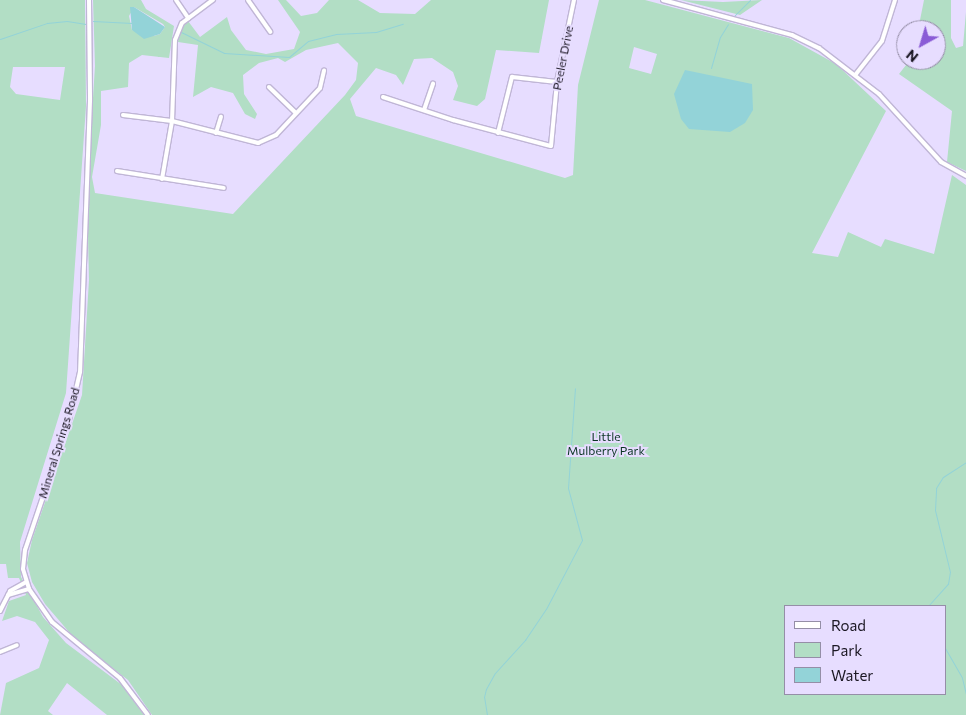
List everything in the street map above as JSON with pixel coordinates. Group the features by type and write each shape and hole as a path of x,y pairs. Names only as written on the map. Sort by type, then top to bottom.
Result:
{"street":[{"name":"Mineral Springs Road","path":"89,0 90,101 80,372 69,420 25,550 26,582 29,589 57,627 120,678 148,715"},
{"path":"176,0 188,18"},
{"path":"162,180 172,121 175,40 178,29 188,18 213,0"},
{"path":"248,0 270,32"},
{"name":"Peeler Drive","path":"498,133 551,146 556,82 574,0"},
{"path":"663,0 796,37 856,74 894,110 928,150 948,166 966,176"},
{"path":"856,74 882,40 895,0"},
{"path":"123,115 172,121 249,143 266,141 320,88 324,70"},
{"path":"383,97 498,133 512,77 556,82"},
{"path":"424,110 433,84"},
{"path":"269,87 296,113"},
{"path":"216,133 221,117"},
{"path":"117,171 162,180 224,188"},
{"path":"0,611 8,595 26,582"},
{"path":"8,595 29,589"},
{"path":"0,652 17,645"}],"green space":[{"path":"0,0 85,0 86,106 66,393 20,542 21,577 43,617 66,643 122,685 144,715 107,715 67,683 48,711 53,715 0,715 6,683 39,668 49,640 35,622 17,616 2,621 9,601 26,595 19,578 8,578 6,564 0,564","holes":["13,67 65,67 60,100 16,94 10,87"]},
{"name":"Little Mulberry Park","path":"93,0 141,0 146,9 174,26 169,58 142,55 129,63 128,87 101,91 101,125 92,177 95,193 233,214 345,95 356,80 358,63 338,43 306,50 285,62 278,58 259,63 243,75 244,94 257,114 255,119 245,114 233,93 211,87 193,97 198,45 178,42 180,30 188,21 200,37 227,17 231,30 246,50 266,54 294,49 300,32 278,0 286,0 301,16 317,13 329,0 358,0 380,13 415,14 431,0 549,0 539,53 496,50 485,99 477,106 453,100 458,86 453,72 432,58 414,59 403,85 396,75 376,68 350,99 356,116 565,178 573,175 578,85 599,0 645,0 789,38 836,64 886,111 812,253 838,257 848,232 881,247 885,239 934,254 952,175 966,185 966,715 152,715 128,680 75,639 45,604 32,582 27,563 32,540 82,395 89,280 87,192 95,66","holes":["134,7 165,27 160,34 154,36 132,30 129,16","634,47 657,54 651,74 629,68"]},
{"path":"681,0 723,2 762,0 740,15"},
{"path":"924,0 951,0 951,38 956,48 963,46 966,12 966,171 947,162 952,111 899,74 902,70 946,70 946,20 920,20"}],"water":[{"path":"130,7 134,7 165,27 160,34 144,39 132,30"},
{"path":"685,70 752,84 753,110 745,123 730,132 689,129 681,119 674,94"}],"waterway":[{"path":"733,17 750,0"},
{"path":"0,39 47,23 67,21 86,24"},
{"path":"93,21 132,23"},
{"path":"181,32 224,53 289,57 308,41 336,34 376,32 403,24"},
{"path":"711,68 720,37 728,24"},
{"path":"487,715 484,697 486,689 495,673 525,640 546,609 582,540 568,488 575,388"},
{"path":"929,605 948,584 950,572 935,510 936,488 943,477 966,462"},
{"path":"946,650 962,678 966,694"}]}
